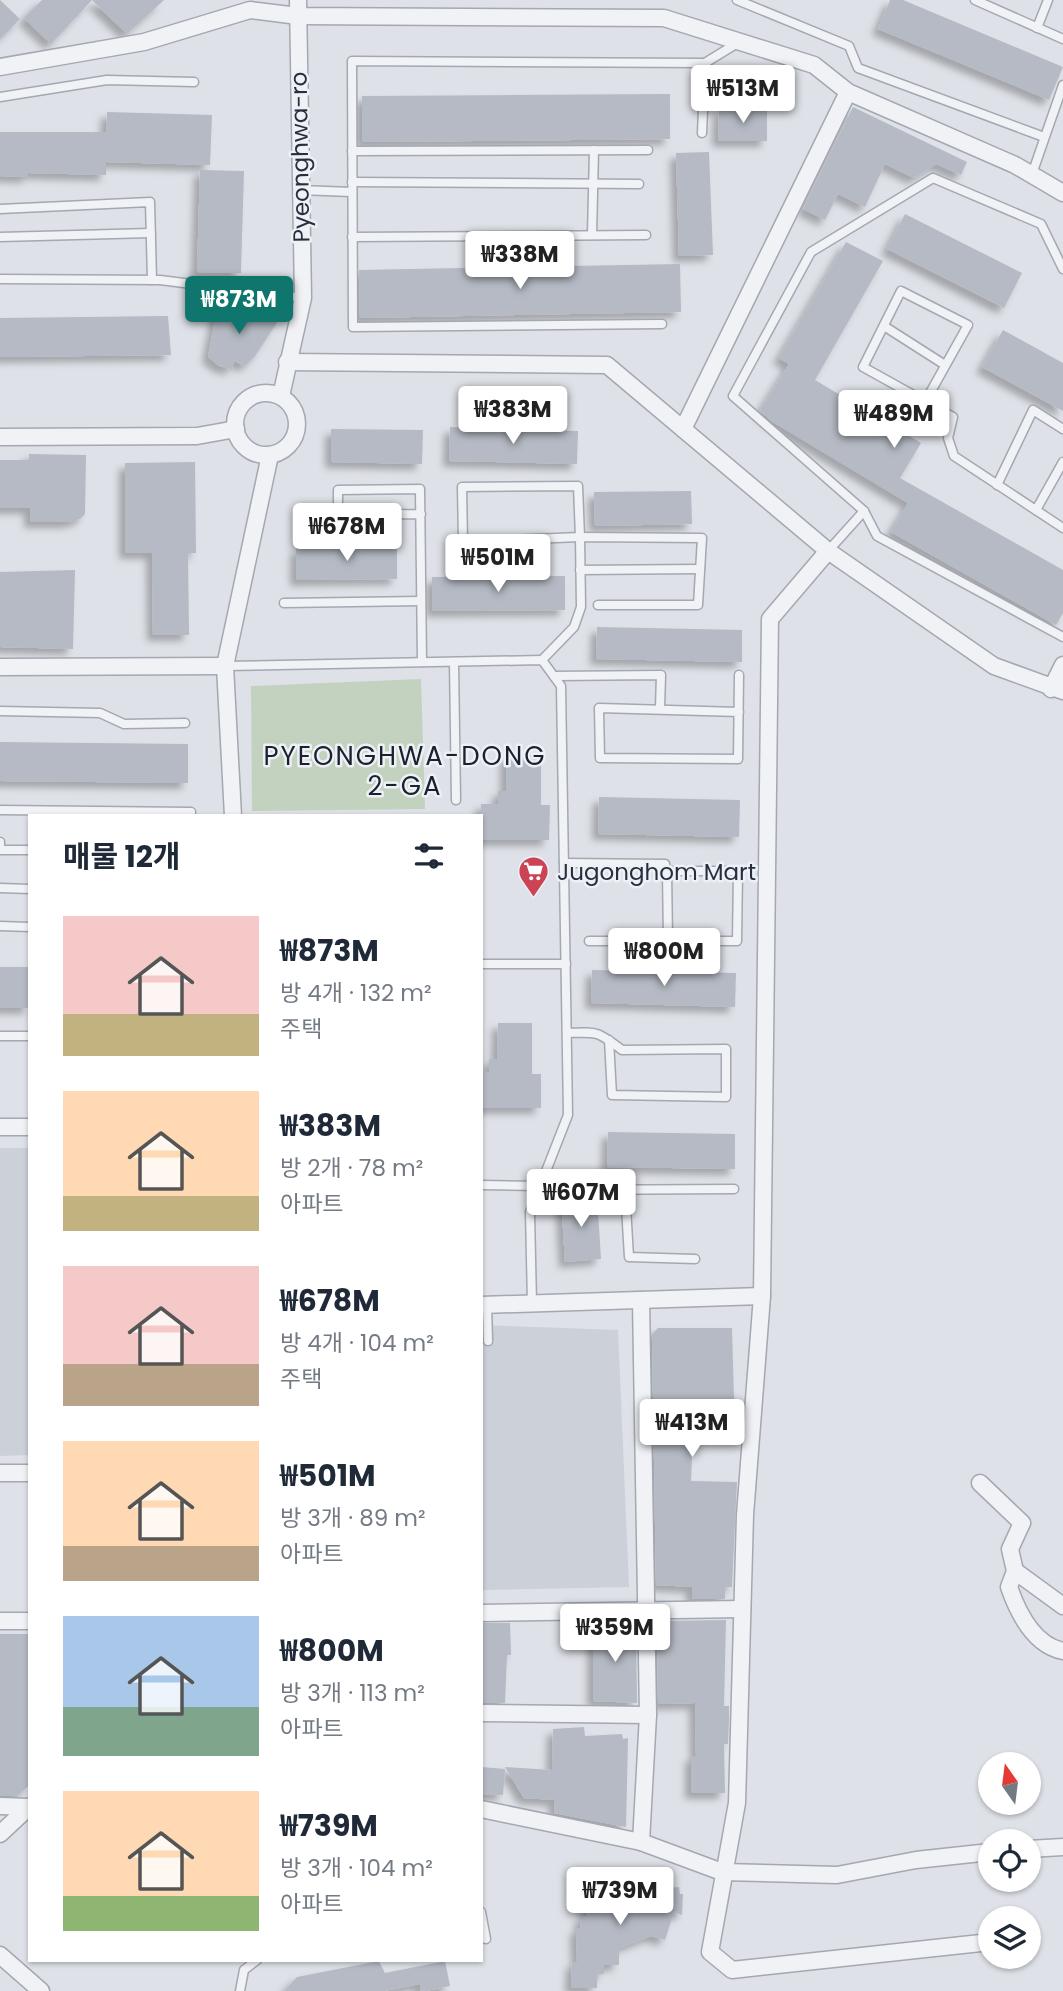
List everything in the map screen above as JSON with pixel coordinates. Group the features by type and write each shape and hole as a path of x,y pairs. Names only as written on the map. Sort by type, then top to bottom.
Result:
{"street":[{"path":"225,0 240,13"},
{"path":"664,18 665,0"},
{"path":"0,67 144,42 250,10 298,8 664,18 814,65 848,92 1015,164 1031,177 1063,193"},
{"name":"Pyeonghwa-ro","path":"281,396 303,298 299,190 298,8"},
{"path":"683,429 848,92"},
{"path":"287,362 607,365 828,551 994,666 1057,690 1063,665"},
{"path":"258,394 281,396 291,404 297,416 297,429 292,442 283,451 270,455 247,449 236,429 236,417 248,399 258,394"},
{"path":"0,437 197,436 236,429"},
{"path":"233,814 225,666 270,455"},
{"path":"828,551 770,619 762,1296 745,1515 737,1803 722,1871 710,1952 732,1970 978,1943"},
{"path":"0,667 225,666"},
{"path":"0,1127 28,1127"},
{"path":"484,1305 762,1296"},
{"path":"641,1300 648,1715 641,1842"},
{"path":"0,1473 28,1473"},
{"path":"980,1483 1021,1523 1010,1549 1015,1571 1009,1587 1018,1613 1052,1649 1063,1651"},
{"path":"1015,1571 1063,1606"},
{"path":"483,1614 742,1609"},
{"path":"0,1621 28,1620"},
{"path":"483,1713 648,1715"},
{"path":"0,1806 28,1807"},
{"path":"0,1834 28,1808"},
{"path":"483,1808 641,1842 722,1871 837,1875 916,1860 978,1853"},
{"path":"1041,1848 1063,1847"},
{"path":"0,1955 41,1991"}],"lane":[{"path":"737,0 849,46 858,68 1044,137"},
{"path":"975,0 1063,39"},
{"path":"1037,28 1048,0"},
{"path":"662,324 353,327 352,61 705,63 739,42"},
{"path":"702,133 705,63"},
{"path":"0,97 107,79 194,82"},
{"path":"1031,177 1063,85"},
{"path":"592,236 594,150"},
{"path":"352,151 648,150"},
{"path":"1063,269 1041,224 933,178 811,252 733,396 864,511 877,536 1063,638"},
{"path":"352,182 639,184"},
{"path":"299,190 352,192"},
{"path":"0,209 150,202 152,280"},
{"path":"0,237 151,233"},
{"path":"352,237 646,235"},
{"path":"0,279 152,280 303,298"},
{"path":"925,402 968,324 901,291 863,367 925,402 953,417 948,438 954,456 1063,528"},
{"path":"884,326 945,365"},
{"path":"997,485 1033,410 1063,429"},
{"path":"1035,510 1063,462"},
{"path":"225,666 542,660 573,627 581,607 580,570 580,537 579,486 463,487 463,542 580,537 702,538 698,605 598,606"},
{"path":"421,514 338,515 338,489 420,489 421,514 422,662"},
{"path":"828,551 864,511"},
{"path":"580,570 701,569"},
{"path":"284,603 421,601"},
{"path":"532,1304 530,1212 568,1115 561,686 542,660"},
{"path":"454,662 456,800"},
{"path":"554,676 661,675 660,708"},
{"path":"739,675 739,712 738,759 600,758 598,708 739,712"},
{"path":"0,711 100,713 124,724 186,723"},
{"path":"0,810 190,814"},
{"path":"0,842 0,850 28,850"},
{"path":"564,863 666,864 668,941"},
{"path":"589,942 737,941 738,871 667,871"},
{"path":"0,888 28,889"},
{"path":"0,926 28,926"},
{"path":"483,964 566,964"},
{"path":"567,1033 598,1032 609,1040 622,1050 726,1049 726,1097 612,1095 609,1040"},
{"path":"0,1036 28,1036"},
{"path":"483,1185 542,1183 558,1190 734,1189"},
{"path":"625,1190 629,1258 695,1259"},
{"path":"484,1305 488,1341"},
{"path":"483,1923 486,1939"},
{"path":"240,1991 244,1970 254,1962"}],"shaded area":[{"path":"0,1148 28,1148 28,1455 0,1456"},
{"path":"483,1325 618,1330 629,1587 483,1590"}],"green space":[{"path":"421,679 425,809 252,811 251,686"}],"building":[{"path":"0,0 20,19 0,39"},
{"path":"42,0 92,0 51,44 24,18"},
{"path":"92,0 164,0 127,34"},
{"path":"890,0 903,0 1063,67 1049,100 878,29"},
{"path":"670,94 670,139 362,142 362,96"},
{"path":"853,107 967,162 961,175 936,164 914,178 885,164 865,207 838,194 825,220 803,209"},
{"path":"719,109 767,110 767,141 718,141"},
{"path":"107,112 212,115 210,165 106,162 106,175 28,173 28,177 0,176 0,132 106,132"},
{"path":"709,152 713,255 679,256 676,153"},
{"path":"200,170 244,171 241,273 197,272"},
{"path":"905,214 1022,273 1004,308 887,249"},
{"path":"846,242 883,261 815,380 921,443 900,478 1063,570 1063,613 1056,625 891,532 908,503 773,422 760,411 789,364 779,358"},
{"path":"680,264 681,312 360,318 359,270"},
{"path":"217,308 282,315 255,356 245,366 234,361 232,369 219,366 208,357"},
{"path":"168,316 171,355 0,357 0,318"},
{"path":"1003,330 1063,363 1063,411 982,367"},
{"path":"450,427 578,431 577,464 449,461"},
{"path":"331,429 423,430 422,464 331,462"},
{"path":"29,454 86,455 85,514 80,519 69,522 30,522 30,508 0,508 0,460 29,460"},
{"path":"195,462 196,553 188,553 189,635 153,635 152,553 125,553 125,463"},
{"path":"691,491 692,524 595,526 594,492"},
{"path":"397,547 397,579 296,580 296,548"},
{"path":"75,570 73,649 0,647 0,572"},
{"path":"565,576 565,610 432,611 432,577"},
{"path":"597,627 742,630 742,662 596,659"},
{"path":"0,742 188,744 188,783 0,781"},
{"path":"506,755 541,755 541,805 550,805 549,840 483,840 481,804 498,804 498,791 506,791"},
{"path":"599,797 740,800 739,837 598,834"},
{"path":"0,967 28,967 28,1008 0,1008"},
{"path":"592,970 736,973 735,1007 591,1003"},
{"path":"498,1023 532,1023 532,1074 541,1074 541,1108 483,1108 483,1072 489,1072 489,1059 497,1059"},
{"path":"608,1132 735,1134 735,1169 607,1167"},
{"path":"597,1196 601,1259 565,1262 561,1197"},
{"path":"658,1328 732,1328 735,1435 693,1433 691,1481 737,1482 732,1587 725,1587 725,1599 692,1599 692,1587 656,1585 652,1334"},
{"path":"726,1620 724,1706 729,1706 729,1719 728,1744 724,1744 725,1793 691,1793 691,1756 696,1756 695,1703 658,1704 657,1621"},
{"path":"483,1623 510,1623 511,1655 507,1655 505,1703 483,1703"},
{"path":"636,1626 637,1703 593,1701 593,1627"},
{"path":"0,1634 28,1634 28,1787 17,1796 0,1796"},
{"path":"584,1727 585,1736 622,1734 623,1739 628,1738 626,1827 554,1813 555,1800 524,1798 505,1767 552,1770 553,1729"},
{"path":"483,1767 505,1769 503,1795 483,1794"},
{"path":"631,1887 632,1891 679,1887 680,1894 683,1894 682,1915 674,1912 665,1940 651,1936 619,1948 619,1965 604,1965 604,1974 597,1974 597,1988 571,1988 572,1962 577,1962 576,1928 581,1928 580,1916 586,1916 586,1902 592,1901 591,1889"},
{"path":"374,1962 380,1962 385,1973 445,1962 450,1986 426,1991 421,1991 420,1984 384,1991 284,1991 297,1977"}],"place":[{"name":"Jugonghom Mart","path":"534,899"}],"district":[{"name":"PYEONGHWA-DONG 2-GA","path":"405,771"}]}
